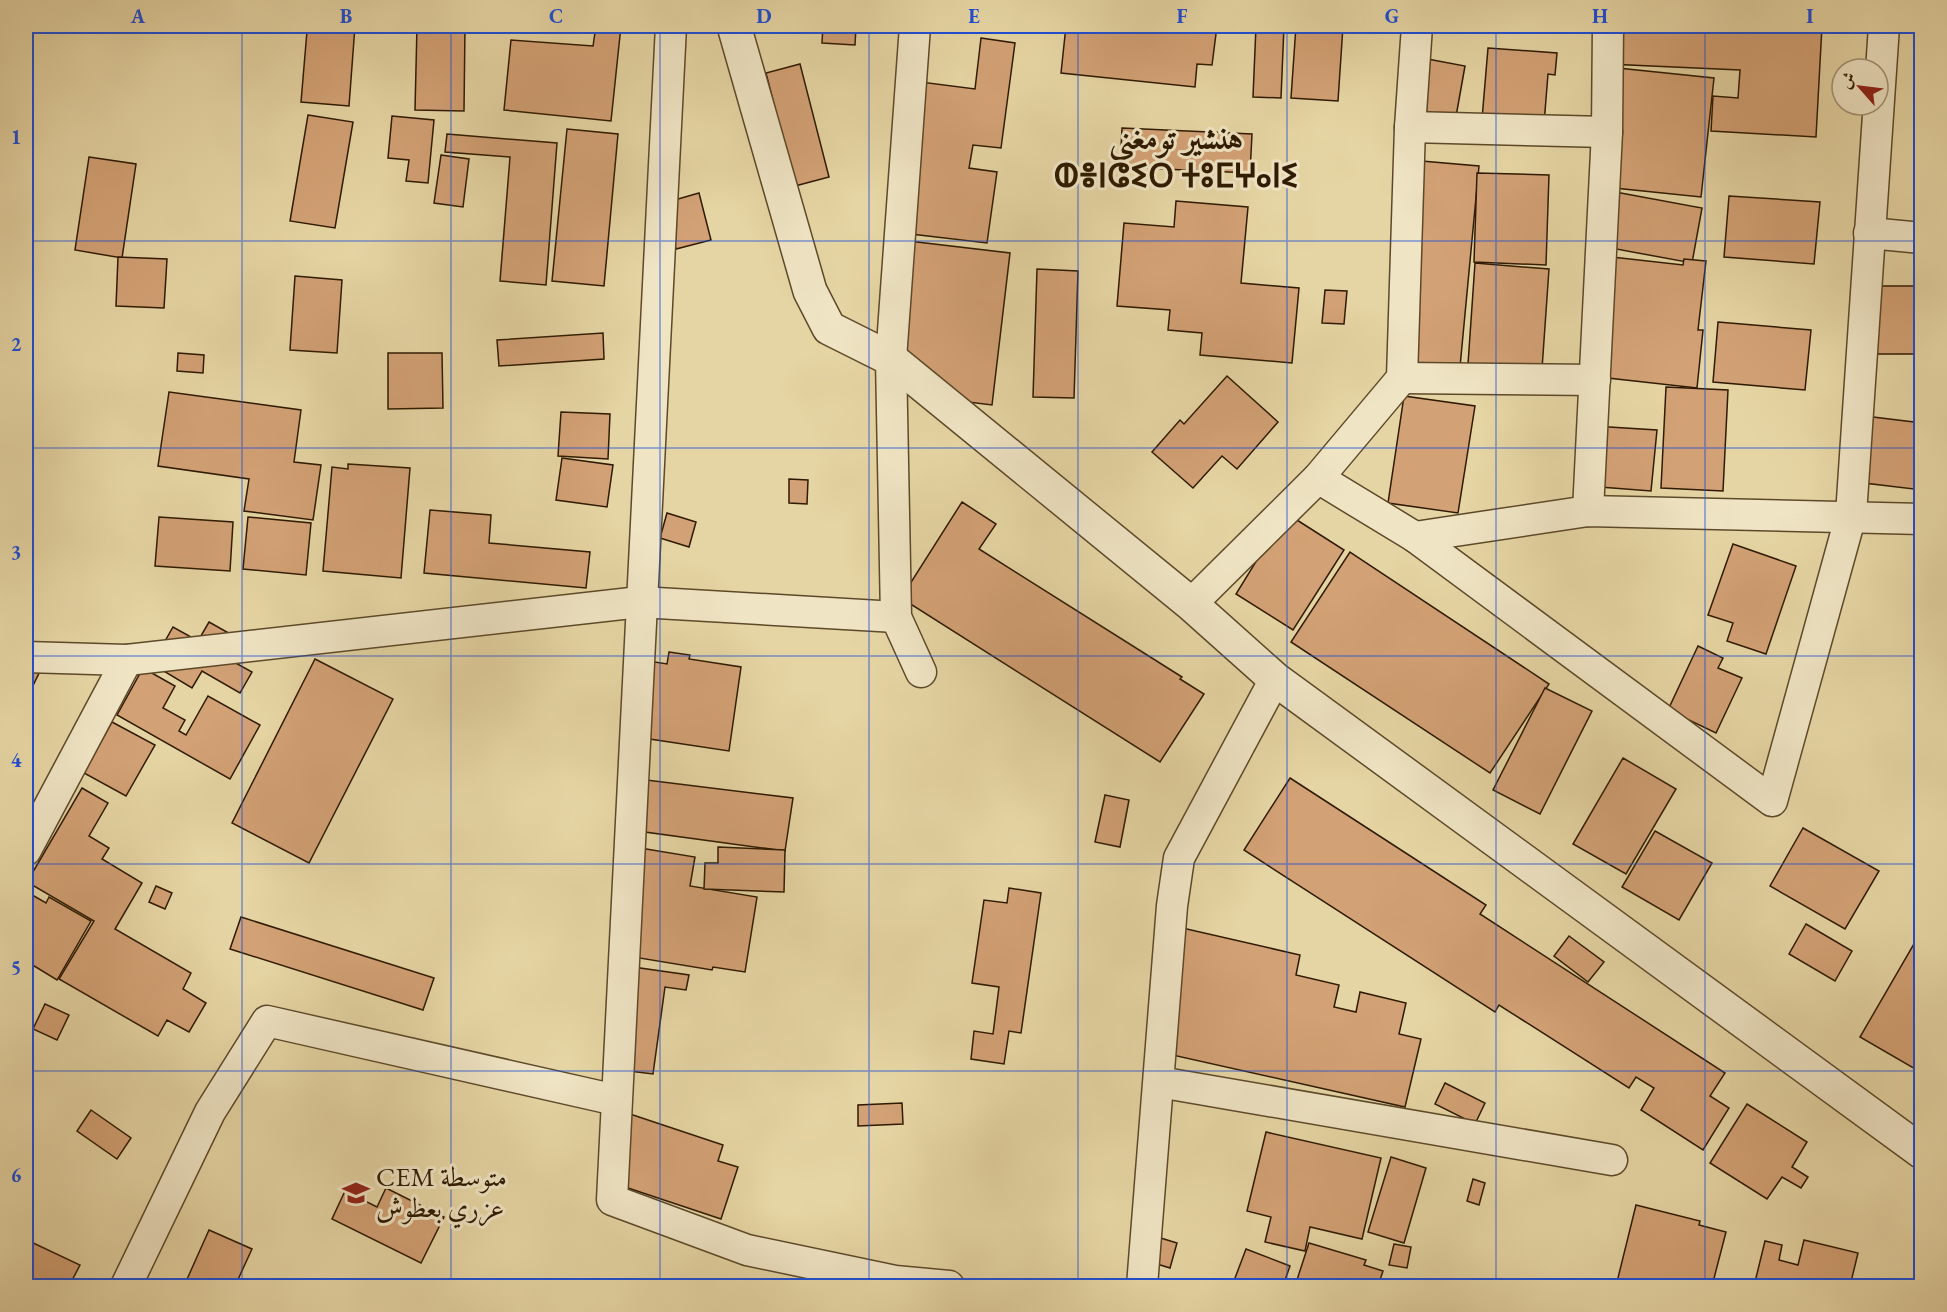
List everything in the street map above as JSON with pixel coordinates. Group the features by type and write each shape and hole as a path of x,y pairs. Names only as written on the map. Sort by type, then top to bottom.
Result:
{"street":[{"path":"671,26 640,602 612,1200 747,1250 893,1284 949,1287"},
{"path":"734,26 810,291 829,328 891,359 1191,604 1275,679 1922,1152"},
{"path":"915,26 891,359 896,617 921,672"},
{"path":"1191,604 1318,478 1402,378 1410,127 1417,26"},
{"path":"1588,511 1607,132 1608,26"},
{"path":"1318,478 1415,537 1772,801 1851,515 1884,26"},
{"path":"1410,127 1607,132"},
{"path":"1869,233 1922,238"},
{"path":"1402,378 1595,380"},
{"path":"1415,537 1588,511 1851,515 1922,519"},
{"path":"26,657 127,660 640,602 896,617"},
{"path":"26,850 127,660"},
{"path":"1142,1287 1172,906 1179,858 1275,679"},
{"path":"126,1287 210,1112 267,1020 616,1100"},
{"path":"1159,1082 1612,1160"}],"building":[{"path":"244,26 355,26 349,106 301,102 307,31"},
{"path":"417,26 465,26 464,111 415,110"},
{"path":"596,26 621,26 611,121 504,110 511,40 593,46"},
{"path":"823,26 856,26 855,45 822,43"},
{"path":"1066,26 1217,26 1212,65 1197,64 1195,87 1061,73"},
{"path":"1256,26 1284,26 1281,98 1253,97"},
{"path":"1296,26 1343,26 1338,101 1291,98"},
{"path":"1609,26 1822,26 1816,137 1711,131 1713,96 1738,98 1740,70 1607,64"},
{"path":"981,38 1015,43 1001,148 973,145 969,168 997,172 987,243 894,232 913,81 975,89"},
{"path":"1488,48 1557,53 1555,75 1548,74 1544,124 1482,119"},
{"path":"1417,57 1465,66 1455,122 1407,113"},
{"path":"800,64 829,177 795,186 766,73"},
{"path":"1608,67 1714,78 1701,197 1595,186"},
{"path":"308,115 353,122 335,228 290,221"},
{"path":"392,116 434,120 428,183 406,181 409,160 388,158"},
{"path":"1122,128 1252,134 1250,173 1120,167"},
{"path":"567,129 618,134 604,286 552,281"},
{"path":"447,134 557,143 546,285 500,281 510,157 445,152"},
{"path":"441,155 469,159 463,207 434,203"},
{"path":"89,157 136,164 122,258 75,250"},
{"path":"1410,160 1479,166 1460,367 1392,361"},
{"path":"1477,173 1549,175 1546,265 1474,262"},
{"path":"1610,191 1702,208 1692,263 1600,246"},
{"path":"699,193 711,240 676,249 664,203"},
{"path":"1729,196 1820,202 1814,264 1724,257"},
{"path":"1176,201 1248,207 1241,283 1299,288 1292,363 1200,355 1202,333 1168,330 1170,310 1117,306 1124,223 1174,227"},
{"path":"900,240 1010,253 992,405 880,391"},
{"path":"1603,256 1683,265 1684,259 1706,261 1698,330 1703,330 1697,388 1590,376"},
{"path":"118,257 167,259 164,308 116,306"},
{"path":"1475,263 1549,269 1542,369 1468,364"},
{"path":"1037,269 1078,271 1074,398 1033,397"},
{"path":"295,276 342,280 337,353 290,350"},
{"path":"1873,286 1922,286 1922,354 1873,354"},
{"path":"1325,290 1347,291 1344,324 1322,323"},
{"path":"1718,322 1811,330 1805,390 1713,382"},
{"path":"603,333 604,359 499,366 497,340"},
{"path":"178,353 204,355 203,373 177,371"},
{"path":"388,353 442,353 443,408 388,409"},
{"path":"1227,376 1278,422 1237,469 1222,456 1193,488 1152,452 1180,420 1184,424"},
{"path":"1666,387 1728,390 1723,491 1661,488"},
{"path":"169,392 301,410 294,462 321,465 313,520 244,511 249,479 158,466"},
{"path":"1404,396 1475,406 1458,513 1388,503"},
{"path":"561,412 610,414 608,459 558,456"},
{"path":"1873,417 1922,423 1922,490 1864,483"},
{"path":"1593,426 1657,430 1651,491 1587,486"},
{"path":"562,458 613,465 607,507 556,500"},
{"path":"348,464 410,468 401,578 323,571 332,467 348,469"},
{"path":"789,479 808,480 807,504 789,503"},
{"path":"962,502 996,524 979,549 1182,677 1180,679 1204,694 1160,762 901,598"},
{"path":"430,510 491,515 489,543 590,552 586,588 424,573"},
{"path":"667,513 696,522 689,547 660,538"},
{"path":"1286,513 1344,550 1293,630 1236,594"},
{"path":"159,517 233,522 230,571 155,566"},
{"path":"248,517 311,523 306,575 243,569"},
{"path":"1733,544 1796,566 1766,654 1727,641 1733,623 1708,615"},
{"path":"1350,552 1549,684 1490,773 1291,642"},
{"path":"209,622 234,636 223,656 252,672 240,693 202,671 192,688 152,664 173,627 198,641"},
{"path":"1698,646 1723,658 1718,668 1742,678 1716,733 1668,710"},
{"path":"669,652 690,655 689,659 741,667 729,751 630,736 642,660 667,664"},
{"path":"26,656 43,665 26,700"},
{"path":"315,659 393,699 309,863 232,823"},
{"path":"143,668 175,686 163,708 185,720 179,731 186,735 208,696 260,725 230,779 117,715"},
{"path":"1545,688 1592,711 1540,814 1493,790"},
{"path":"112,722 155,745 126,796 84,773"},
{"path":"1623,758 1676,789 1626,874 1573,844"},
{"path":"630,778 793,798 785,851 623,829"},
{"path":"1290,778 1486,905 1480,914 1725,1073 1710,1096 1729,1108 1703,1150 1641,1110 1654,1088 1636,1077 1629,1088 1499,1005 1495,1012 1244,850"},
{"path":"82,788 108,803 89,836 109,848 102,859 142,883 115,929 191,973 183,989 206,1003 189,1032 167,1020 158,1036 59,979 94,921 27,882"},
{"path":"1105,795 1129,800 1120,847 1095,842"},
{"path":"1922,826 1922,855 1915,853"},
{"path":"1803,828 1879,871 1845,929 1770,886"},
{"path":"1655,831 1712,863 1679,920 1622,887"},
{"path":"628,846 695,857 690,886 757,897 745,972 713,967 712,970 609,953"},
{"path":"718,847 785,850 784,892 704,889 705,863 718,863"},
{"path":"156,886 172,893 165,909 149,902"},
{"path":"1009,888 1041,893 1021,1033 1009,1031 1004,1064 971,1059 974,1031 993,1034 999,987 972,983 984,900 1007,903"},
{"path":"27,892 46,903 49,897 91,921 57,980 26,961"},
{"path":"241,917 434,978 423,1010 230,949"},
{"path":"1806,924 1852,951 1835,981 1789,954"},
{"path":"1178,927 1300,955 1296,975 1339,985 1334,1007 1356,1012 1360,992 1406,1003 1399,1034 1421,1039 1405,1107 1150,1050"},
{"path":"1922,930 1922,1073 1860,1037"},
{"path":"1569,936 1604,962 1588,982 1554,956"},
{"path":"619,965 689,975 686,990 665,987 653,1074 605,1068"},
{"path":"45,1004 69,1015 57,1040 33,1029"},
{"path":"1445,1083 1485,1103 1475,1124 1435,1104"},
{"path":"902,1103 903,1124 858,1126 858,1105"},
{"path":"1747,1104 1807,1142 1792,1167 1808,1177 1801,1188 1782,1177 1767,1199 1710,1163"},
{"path":"91,1110 131,1138 117,1159 77,1131"},
{"path":"621,1111 723,1145 718,1161 738,1167 721,1219 598,1178"},
{"path":"1266,1132 1381,1158 1362,1239 1310,1227 1305,1251 1265,1242 1271,1217 1247,1211"},
{"path":"1391,1157 1426,1168 1404,1243 1368,1232"},
{"path":"1473,1179 1485,1183 1479,1205 1467,1201"},
{"path":"386,1188 444,1217 421,1263 332,1219 345,1191 377,1207"},
{"path":"1636,1205 1700,1221 1699,1225 1726,1232 1712,1286 1616,1286"},
{"path":"209,1230 252,1249 235,1286 184,1286"},
{"path":"1151,1235 1177,1243 1170,1268 1144,1260"},
{"path":"1804,1240 1858,1253 1850,1286 1754,1286 1765,1241 1782,1245 1779,1260 1798,1265"},
{"path":"29,1241 80,1265 69,1286 26,1286 26,1247"},
{"path":"1309,1243 1366,1260 1364,1265 1383,1271 1378,1286 1295,1286"},
{"path":"1394,1244 1411,1247 1407,1268 1389,1265"},
{"path":"1246,1249 1290,1266 1283,1286 1232,1286"}],"place":[{"name":"CEM متوسطة عزري بعطوش","path":"356,1193"}],"district":[{"name":"هنشير تومغني ⵀⴻⵏⵛⵉⵔ ⵜⵓⵎⵖⴰⵏⵉ","path":"1176,156"}]}
